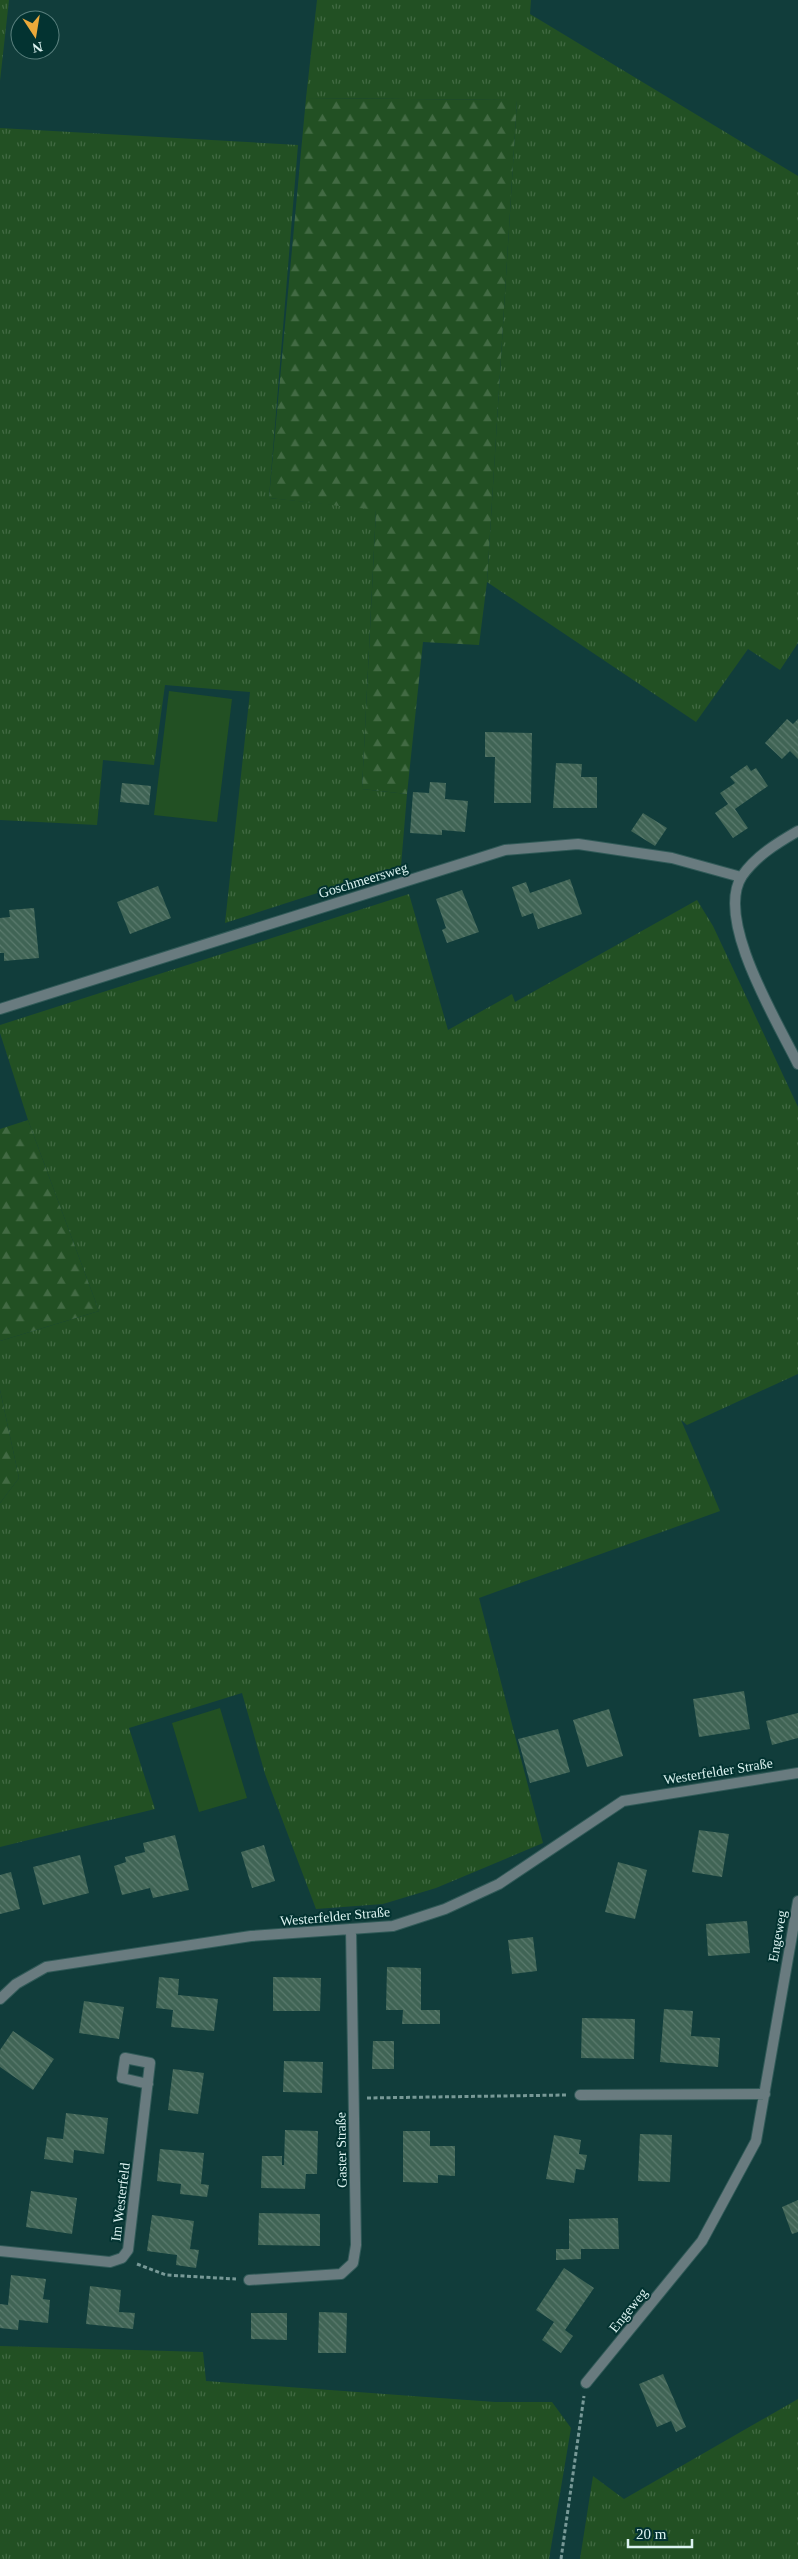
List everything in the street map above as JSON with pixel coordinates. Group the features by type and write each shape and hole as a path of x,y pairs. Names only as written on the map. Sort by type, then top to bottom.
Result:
{"street":[{"path":"798,831 770,846 741,877 734,910 743,952 798,1064"},
{"name":"Goschmeersweg","path":"0,1009 505,850 578,844 672,858 741,877"},
{"name":"Westerfelder Straße","path":"0,1999 16,1984 46,1967 251,1936 393,1926 444,1909 499,1884 623,1800 798,1773"},
{"name":"Engeweg","path":"586,2383 702,2241 756,2142 798,1901"},
{"name":"Gaster Straße","path":"249,2280 341,2274 353,2263 356,2245 351,1928"},
{"name":"Im Westerfeld","path":"0,2251 110,2262 122,2258 128,2250 148,2084"},
{"path":"580,2095 765,2094"}],"path":[{"path":"354,2098 580,2095"},
{"path":"122,2258 166,2275 249,2280"},
{"path":"561,2559 586,2383"}],"green space":[{"path":"0,0 9,0 0,81"},
{"path":"317,0 531,0 530,14 798,176 798,643 780,670 748,649 696,722 487,582 517,100 306,98"},
{"path":"306,98 517,100 487,582 479,645 423,642 407,794 362,789 376,510 269,498"},
{"path":"0,128 298,145 269,498 376,509 362,789 407,794 401,866 225,923 250,692 165,685 154,765 103,760 97,825 0,820"},
{"path":"169,691 232,699 217,822 154,815"},
{"path":"409,894 448,1030 512,994 515,1002 697,900 713,926 798,1107 798,1374 687,1425 681,1420 720,1511 479,1598 543,1843 436,1888 383,1904 316,1909 265,1774 242,1693 129,1728 155,1809 0,1847 0,1503 19,1478 0,1390 0,1341 99,1311 28,1120 0,1033 0,1025"},
{"path":"28,1120 99,1311 0,1341 0,1129"},
{"path":"0,1390 19,1478 0,1503"},
{"path":"220,1708 247,1798 199,1812 172,1723"},
{"path":"0,2346 203,2352 206,2381 495,2402 552,2402 571,2428 549,2559 0,2559"},
{"path":"798,2399 798,2559 580,2559 593,2476 624,2499"}],"building":[{"path":"787,719 793,724 798,719 798,759 790,751 782,759 765,743"},
{"path":"485,732 532,733 531,803 494,803 495,757 485,757"},
{"path":"556,763 582,764 581,777 597,777 597,808 553,808"},
{"path":"747,765 751,771 756,768 768,786 735,809 748,828 733,838 715,813 728,804 720,793 735,783 730,777"},
{"path":"430,782 446,783 445,799 468,801 465,832 442,830 442,835 410,833 413,792 429,793"},
{"path":"122,783 151,786 149,805 120,802"},
{"path":"643,813 667,828 655,846 631,831"},
{"path":"570,879 582,914 538,929 533,913 522,917 512,887 526,882 530,893"},
{"path":"158,886 171,918 130,934 117,902"},
{"path":"462,890 479,932 447,943 442,930 446,928 436,899"},
{"path":"34,908 39,958 4,961 4,953 0,953 0,918 10,917 9,910"},
{"path":"744,1691 750,1729 699,1737 693,1699"},
{"path":"609,1709 623,1756 587,1767 573,1720"},
{"path":"798,1713 798,1738 772,1745 766,1721"},
{"path":"558,1729 570,1772 530,1783 518,1739"},
{"path":"699,1830 729,1834 722,1877 692,1872"},
{"path":"175,1835 189,1890 153,1898 150,1888 122,1895 114,1866 126,1862 125,1857 145,1852 143,1843"},
{"path":"264,1845 275,1881 252,1888 241,1852"},
{"path":"80,1855 89,1893 43,1905 33,1867"},
{"path":"618,1862 647,1870 635,1919 605,1912"},
{"path":"11,1872 20,1909 0,1914 0,1875"},
{"path":"747,1921 750,1953 708,1956 706,1924"},
{"path":"533,1937 537,1971 512,1974 508,1940"},
{"path":"387,1967 421,1968 421,2010 440,2010 440,2024 402,2024 403,2010 386,2010"},
{"path":"159,1977 179,1979 178,1995 218,1999 214,2031 171,2027 173,2010 156,2008"},
{"path":"273,1977 321,1978 320,2011 273,2011"},
{"path":"84,2001 124,2007 119,2039 79,2033"},
{"path":"664,2009 693,2011 691,2036 720,2038 718,2067 660,2062"},
{"path":"582,2018 635,2019 634,2059 581,2058"},
{"path":"13,2031 54,2059 33,2090 0,2067 0,2050"},
{"path":"373,2041 394,2041 394,2069 372,2069"},
{"path":"284,2061 323,2062 322,2093 283,2092"},
{"path":"173,2069 204,2073 198,2114 168,2110"},
{"path":"66,2113 108,2118 104,2154 74,2150 73,2163 44,2159 47,2137 63,2139"},
{"path":"285,2130 318,2131 317,2174 306,2174 305,2189 261,2188 262,2156 282,2156 282,2165 284,2165"},
{"path":"403,2131 430,2131 430,2146 455,2146 455,2176 438,2175 438,2183 403,2182"},
{"path":"640,2134 672,2135 670,2182 638,2181"},
{"path":"554,2135 581,2140 579,2154 587,2155 584,2170 576,2169 574,2183 546,2179"},
{"path":"160,2149 204,2153 201,2184 209,2185 207,2197 180,2194 181,2184 157,2181"},
{"path":"31,2191 77,2198 72,2234 26,2227"},
{"path":"798,2200 798,2232 792,2234 782,2207"},
{"path":"259,2213 320,2214 320,2246 258,2245"},
{"path":"152,2215 194,2221 190,2249 199,2250 196,2268 176,2265 177,2255 147,2251"},
{"path":"618,2218 619,2249 581,2249 581,2259 556,2260 556,2249 569,2249 569,2219"},
{"path":"564,2268 594,2288 565,2330 573,2336 561,2353 542,2340 554,2322 536,2310"},
{"path":"11,2275 46,2279 43,2299 50,2300 48,2323 19,2320 18,2330 0,2328 0,2304 8,2305"},
{"path":"90,2286 121,2290 119,2312 135,2313 133,2329 86,2324"},
{"path":"319,2312 347,2313 346,2353 318,2353"},
{"path":"251,2313 287,2313 287,2340 251,2339"},
{"path":"663,2374 686,2427 676,2432 671,2421 657,2427 639,2384"}]}
